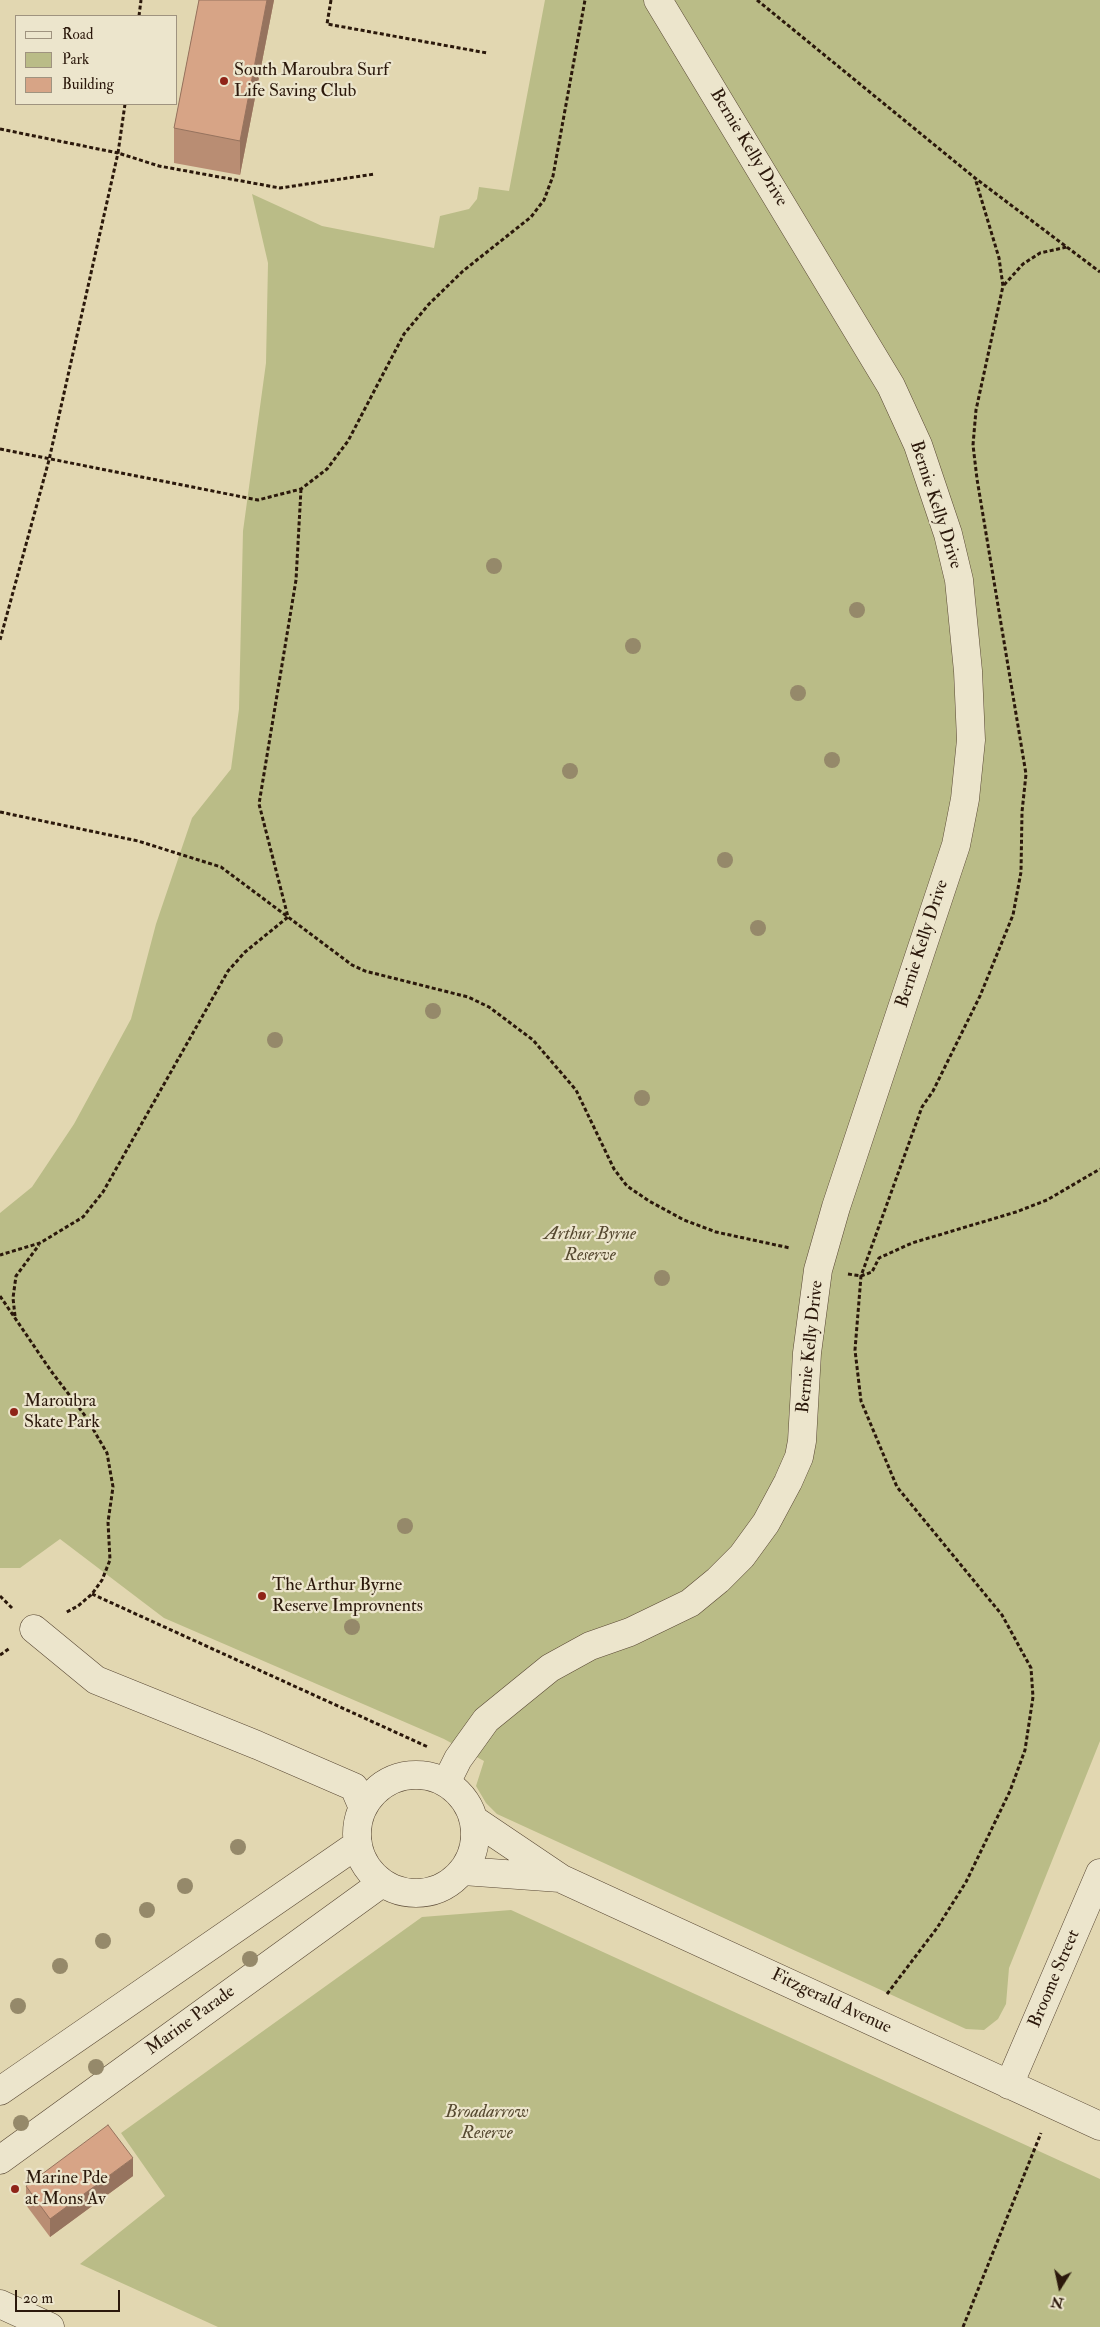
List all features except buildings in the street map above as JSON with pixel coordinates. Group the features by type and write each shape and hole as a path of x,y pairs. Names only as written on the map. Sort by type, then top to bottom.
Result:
{"street":[{"name":"Bernie Kelly Drive","path":"446,1783 458,1759 486,1720 550,1668 590,1646 630,1632 690,1604 742,1556 766,1523 788,1482 799,1457 812,1309 818,1270 836,1207 956,845 965,800 971,740 968,670 959,580 948,534 918,445 891,386 658,0"},
{"path":"34,1629 96,1680 257,1745 354,1787 363,1808"},
{"path":"421,1775 446,1783 466,1801 473,1818 475,1837 472,1854 464,1871 450,1883 434,1891 416,1894 399,1891 382,1883 366,1866 358,1844 358,1823 363,1808 372,1794 386,1782 403,1777 421,1775"},
{"name":"Fitzgerald Avenue","path":"473,1818 562,1878 1100,2126"},
{"path":"0,2090 358,1844"},
{"name":"Fitzgerald Avenue","path":"464,1871 562,1878"},
{"name":"Broome Street","path":"1009,2084 1100,1873"},
{"name":"Marine Parade","path":"0,2160 382,1883"},
{"path":"0,2304 50,2327"}],"path":[{"path":"139,15 141,0"},
{"path":"331,0 326,24 487,53"},
{"path":"0,450 258,500 301,489 326,469 348,441 404,334 429,304 463,272 531,217 544,200 553,176 585,0"},
{"path":"757,0 975,178 1100,272"},
{"path":"0,640 49,460 118,153 125,105"},
{"path":"0,129 118,153 158,166 280,188 375,174"},
{"path":"866,2018 906,1971 966,1882 1010,1791 1025,1750 1034,1697 1031,1668 1002,1615 897,1487 861,1401 855,1350 861,1276 922,1107 933,1091 980,996 1013,915 1021,872 1022,812 1026,774 973,445 976,410 1003,286 999,258 975,178"},
{"path":"1003,286 1023,264 1040,253 1067,246"},
{"path":"288,917 259,804 296,580 301,489"},
{"path":"0,812 138,841 221,867 352,965 468,997 489,1007 533,1040 576,1090 614,1169 627,1186 684,1220 716,1232 792,1248 791,1257 799,1264 818,1270 861,1276 872,1272 879,1258 912,1243 1016,1212 1047,1200 1100,1169"},
{"path":"15,1317 13,1298 16,1276 29,1256 40,1244 83,1217 103,1192 228,971 245,952 288,917"},
{"path":"0,1256 40,1244"},
{"path":"0,1296 51,1371 86,1417 107,1453 112,1487 108,1522 110,1560 102,1580 92,1594 432,1748"},
{"path":"963,2327 1052,2105"}],"green space":[{"name":"Arthur Byrne Reserve","path":"545,0 1100,0 1100,1741 1009,1968 1006,2004 998,2019 984,2030 966,2029 497,1814 486,1803 476,1786 484,1761 444,1739 164,1618 60,1539 20,1568 0,1568 0,1213 32,1187 74,1124 131,1019 156,924 192,818 231,769 239,709 243,531 266,363 268,263 252,194 322,226 434,248 440,216 469,209 477,199 479,187 509,191"},
{"name":"Broadarrow Reserve","path":"511,1910 1100,2179 1100,2327 218,2327 80,2264 165,2196 121,2133 422,1917"}],"place":[{"name":"South Maroubra Surf Life Saving Club","path":"224,81"},
{"name":"Maroubra Skate Park","path":"14,1412"},
{"name":"The Arthur Byrne Reserve Improvnents","path":"262,1596"},
{"name":"Marine Pde at Mons Av","path":"15,2189"}]}
